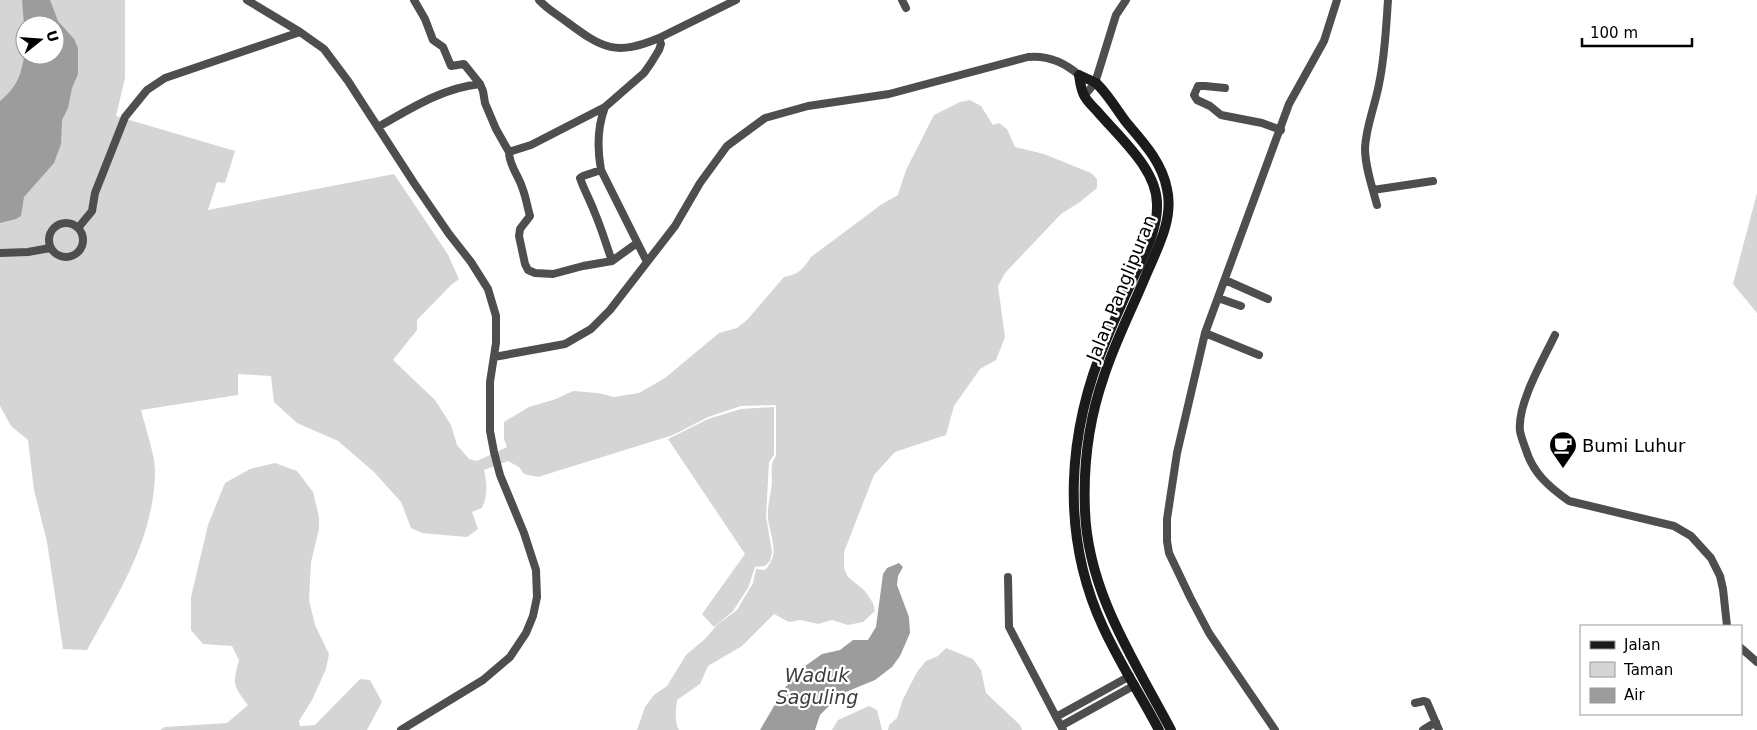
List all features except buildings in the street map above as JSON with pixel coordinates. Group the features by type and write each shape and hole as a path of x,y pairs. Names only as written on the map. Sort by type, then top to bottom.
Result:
{"main road":[{"name":"Jalan Panglipuran","path":"1079,75 1095,83 1153,155 1163,173 1168,190 1169,209 1162,236 1115,346 1099,392 1090,428 1085,481 1085,512 1092,562 1110,615 1171,730"},
{"name":"Jalan Panglipuran","path":"1079,75 1084,96 1147,168 1158,204 1154,227 1148,245 1106,340 1090,382 1079,429 1075,469 1075,532 1090,595 1104,628 1159,730"},
{"path":"1106,340 1115,346"}],"street":[{"path":"247,0 324,48 348,81 414,184 471,262 488,289 496,316 494,357 490,382 490,431 500,475 524,533 536,570 537,597 533,616 526,633 510,658 501,666 483,680 401,730"},
{"path":"414,0 434,40 443,47 451,66 464,64 480,84 485,103 496,129 509,152 510,162 522,185 530,216 520,229 519,236 524,264 528,270 535,273 553,274 612,260 637,243"},
{"path":"540,0 598,44 619,49 647,43 659,38 736,0"},
{"path":"902,0 906,8"},
{"path":"1084,96 1095,83 1116,15 1126,0"},
{"path":"1275,730 1209,633 1174,565 1167,541 1167,519 1177,453 1205,333 1289,104 1324,41 1337,0"},
{"path":"1377,204 1366,160 1366,140 1382,68 1386,42 1388,0"},
{"path":"78,228 92,211 94,193 125,117 147,90 165,78 300,32"},
{"path":"509,152 531,145 605,107 652,64 661,44 659,38"},
{"path":"494,357 565,344 591,329 610,310 675,226 700,183 727,146 765,118 808,106 889,94 1028,57 1040,56 1054,59 1079,75"},
{"path":"378,127 428,100 461,88 480,84"},
{"path":"1225,88 1198,86 1194,95 1197,100 1210,106 1221,115 1262,123 1280,130"},
{"path":"605,107 598,139 598,156 601,170 647,262"},
{"path":"601,170 580,178 601,227 612,260"},
{"path":"1373,190 1433,181"},
{"path":"67,223 78,228 82,235 83,243 75,255 66,258 61,257 50,248 48,239 54,227 67,223"},
{"path":"0,254 50,248"},
{"path":"1225,280 1268,299"},
{"path":"1218,298 1241,306"},
{"path":"1205,333 1259,355"},
{"path":"1555,335 1523,407 1520,431 1529,461 1540,478 1569,501 1674,526 1691,536 1711,558 1720,576 1727,625"},
{"path":"1008,577 1009,627 1062,728 1132,681"},
{"path":"1742,649 1757,662"},
{"path":"1056,717 1132,681"},
{"path":"1415,703 1427,702 1438,726 1422,730"}],"green space":[{"path":"0,0 125,0 125,78 116,116 235,151 225,183 217,182 208,210 394,174 447,253 459,279 417,320 417,330 393,360 435,400 451,425 457,445 469,459 477,461 507,447 504,439 504,422 529,407 556,399 573,391 598,393 614,397 639,393 665,378 719,333 737,328 747,320 784,277 793,275 800,270 811,257 882,204 898,195 906,170 934,115 960,102 970,100 981,106 993,125 999,123 1007,129 1015,147 1044,154 1091,173 1097,179 1097,188 1061,214 1005,273 998,286 1005,337 996,360 980,369 954,406 946,435 895,452 874,475 844,552 844,568 848,577 865,591 873,603 875,611 863,622 848,625 832,620 818,624 800,620 789,622 774,614 742,646 708,666 700,684 677,700 676,719 679,730 637,730 645,707 654,695 667,686 686,655 705,639 718,624 737,610 753,583 756,569 765,570 770,564 774,551 768,514 772,465 776,456 776,405 741,406 708,417 673,435 538,477 524,474 519,467 508,461 484,470 485,499 482,508 472,512 478,529 467,537 422,533 411,528 401,502 374,472 338,441 297,423 274,402 271,376 238,374 238,395 141,410 155,464 149,519 133,564 87,650 63,649 47,542 34,490 28,440 11,426 0,406"},
{"path":"1757,193 1757,313 1733,284"},
{"path":"774,407 774,455 769,462 766,516 772,552 770,561 765,566 755,567 748,588 733,611 714,627 702,614 745,554 668,439 708,419 741,409"},
{"path":"275,463 297,471 313,492 319,517 319,529 311,562 309,600 315,625 329,654 326,669 312,700 299,721 300,726 315,725 360,679 370,680 382,702 367,730 160,730 165,727 227,723 248,705 235,684 239,660 232,646 203,644 191,630 191,597 208,525 225,483 250,469"},
{"path":"946,648 973,659 981,670 986,693 1020,725 1022,730 888,730 889,725 897,718 903,699 917,672 926,661 938,656"},
{"path":"869,706 877,710 882,730 832,730 838,720"}],"water":[{"path":"22,0 50,0 56,15 23,15"},
{"path":"65,29 74,39 78,48 78,74 72,88 68,108 62,120 61,144 54,163 24,197 21,216 0,223 0,101 15,85 22,65 65,65"},
{"name":"Waduk Saguling","path":"899,563 903,567 898,576 897,585 909,617 910,633 900,656 892,667 875,680 841,694 820,715 815,730 760,730 784,689 801,669 822,654 840,650 853,640 868,640 876,627 883,574 887,568"}],"place":[{"name":"Bumi Luhur","path":"1563,469"}]}
